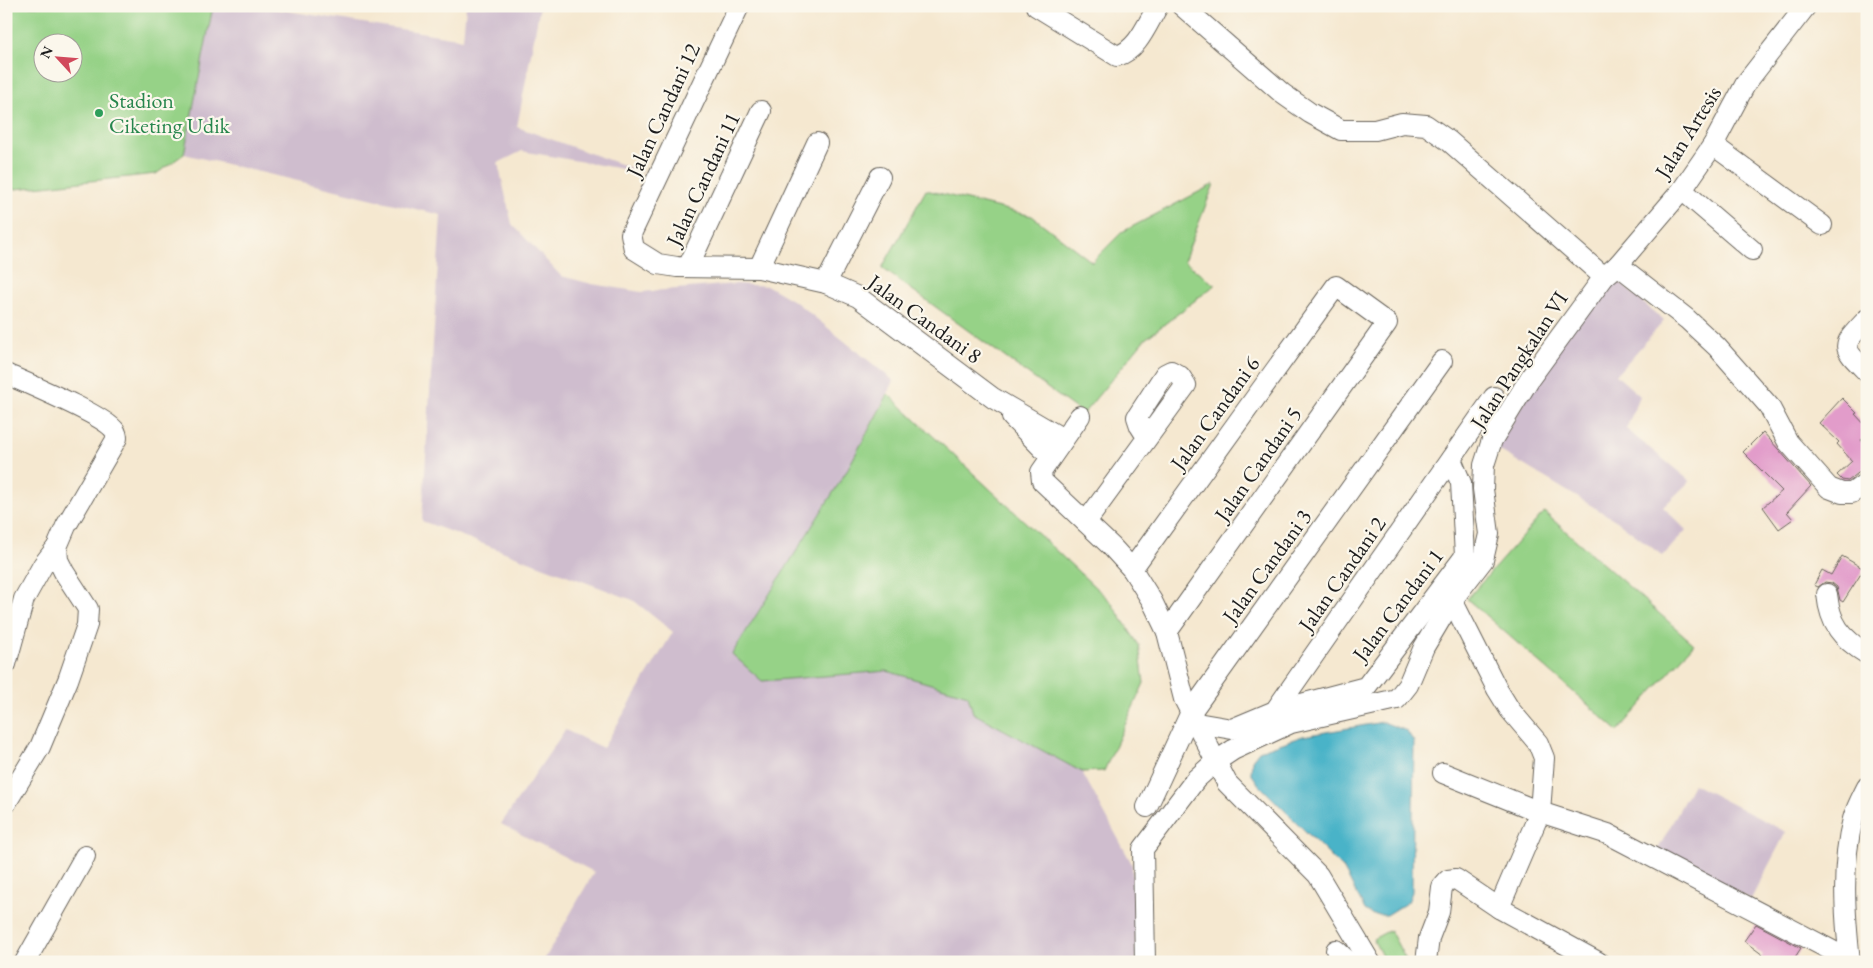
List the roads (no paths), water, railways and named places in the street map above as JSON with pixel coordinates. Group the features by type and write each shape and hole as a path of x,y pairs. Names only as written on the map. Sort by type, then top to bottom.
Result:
{"street":[{"name":"Jalan Candani 12","path":"631,234 739,6"},
{"path":"1036,6 1117,56 1126,54 1134,46 1158,6"},
{"path":"1182,6 1283,94 1310,113 1341,130 1375,130 1402,123 1426,126 1449,141 1611,271 1687,319 1717,347 1769,406 1788,442 1829,488 1842,493 1852,493 1867,482"},
{"name":"Jalan Artesis","path":"1611,271 1682,190 1713,145 1746,82 1806,6"},
{"name":"Jalan Candani 11","path":"688,267 761,111"},
{"path":"759,268 817,143"},
{"path":"1713,145 1822,225"},
{"path":"826,283 880,177"},
{"path":"1682,190 1752,250"},
{"name":"Jalan Candani 8","path":"631,234 634,249 658,264 688,267 759,268 826,283 858,297 993,398 1064,439"},
{"name":"Jalan Pangkalan VI","path":"1145,962 1143,849 1196,779 1215,762 1233,750 1291,723 1397,699 1408,685 1424,647 1452,600 1483,560 1489,534 1484,489 1484,465 1492,440 1530,378 1611,271"},
{"name":"Jalan Candani 6","path":"1132,569 1336,286 1387,323"},
{"path":"1867,319 1848,339 1846,346 1848,353 1867,372"},
{"name":"Jalan Candani 5","path":"1167,632 1387,323"},
{"name":"Jalan Candani 3","path":"1146,807 1194,718 1442,361"},
{"path":"6,374 79,408 110,426 116,431 118,438 66,526 57,547 42,565 24,599 6,664"},
{"name":"Jalan Candani 2","path":"1275,711 1494,397"},
{"name":"Jalan Candani 8","path":"993,398 1046,464 1042,481 1132,569 1152,601 1167,632 1184,699 1227,783 1318,875 1370,962"},
{"path":"1046,464 1080,416"},
{"path":"1086,522 1147,437"},
{"name":"Jalan Candani 1","path":"1275,711 1366,687 1465,556 1461,483 1452,459"},
{"path":"6,803 40,747 68,680 88,625 88,609 58,560 57,547"},
{"path":"1827,594 1829,612 1838,629 1850,644 1867,654"},
{"path":"1452,600 1497,690 1510,710 1538,743 1544,758 1540,812 1499,908"},
{"path":"1194,718 1232,729 1275,711"},
{"path":"1443,773 1540,812 1608,834 1850,961"},
{"path":"1850,961 1846,897 1847,843 1853,817 1867,787"},
{"path":"25,962 85,856"},
{"path":"1426,962 1429,938 1438,912 1442,887 1448,880 1456,879 1499,908 1598,962"}],"water":[{"path":"1383,722 1407,731 1414,742 1412,892 1408,902 1387,915 1373,915 1365,910 1344,870 1259,785 1251,773 1252,760 1259,751 1303,736"}],"place":[{"name":"Stadion Ciketing Udik","path":"99,113"}]}
